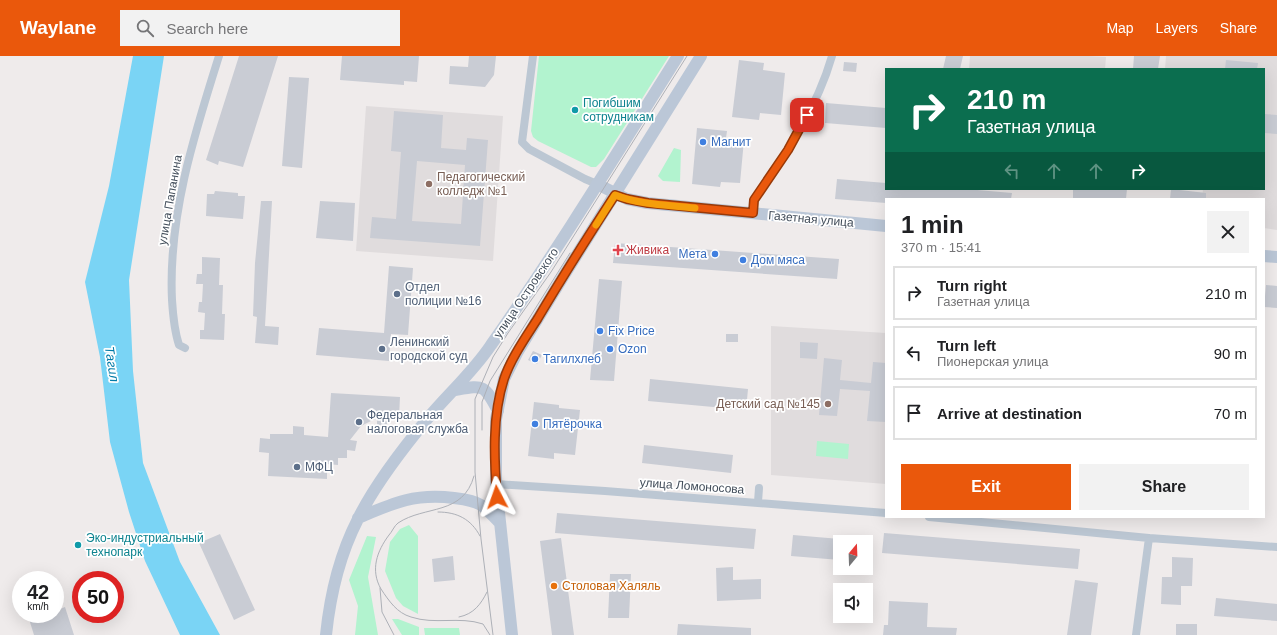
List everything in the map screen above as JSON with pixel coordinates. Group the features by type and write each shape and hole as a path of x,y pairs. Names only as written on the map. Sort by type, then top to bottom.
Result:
{"main road":[{"name":"улица Островского","path":"326,635 333,591 348,542 358,518 382,479 428,418 477,366 546,266 678,56"},
{"name":"улица Островского","path":"512,635 499,522 495,454 498,411 504,379 517,353 701,56"},
{"name":"Газетная улица","path":"597,184 615,195 648,203 885,226"},
{"path":"1265,256 1277,257"},
{"path":"455,390 478,386 484,389 490,396 498,411"},
{"path":"358,518 391,503 421,496 441,496 478,503 499,522"}],"street":[{"name":"улица Папанина","path":"185,348 179,345 174,330 171,267 176,224 184,177 219,56"},
{"path":"533,56 522,142 529,149 597,184"},
{"path":"753,213 754,200 802,128 822,85 832,56"},
{"name":"улица Ломоносова","path":"496,484 758,502 885,513"},
{"path":"758,502 759,488"},
{"path":"939,518 1149,538 1277,547"},
{"path":"1136,635 1149,538"}],"shaded area":[{"path":"970,56 1106,57 1105,68 969,68"},
{"path":"1166,56 1277,56 1277,230 1265,228 1265,198 1202,198 1203,190 1265,190 1265,68 1165,68"},
{"name":"Педагогический колледж №1","path":"366,106 503,116 493,261 356,251"},
{"name":"Детский сад №145","path":"771,326 885,333 885,484 771,475"}],"green space":[{"path":"539,56 669,56 604,159 596,167 591,167 538,141 533,137 531,131"},
{"path":"674,148 681,150 680,182 663,181 658,176"},
{"path":"817,441 849,444 848,459 816,456"},
{"path":"409,525 418,536 418,614 403,606 396,598 385,571 390,542 400,529"},
{"path":"367,536 376,537 368,577 378,635 355,635 358,606 349,580"},
{"path":"392,619 398,619 419,627 419,635 402,635"},
{"path":"424,628 459,628 460,635 425,635"}],"water":[{"name":"Тагил","path":"133,56 164,56 129,280 133,371 143,463 180,562 220,635 180,635 145,561 129,512 110,442 100,357 85,282 109,186"}],"building":[{"path":"239,56 278,56 243,167 219,161 218,165 206,160"},
{"path":"342,56 419,56 417,82 404,81 404,85 340,80"},
{"path":"469,56 496,56 494,75 485,87 449,84 450,66 468,67"},
{"path":"946,56 963,56 960,68 943,68"},
{"path":"1134,56 1160,56 1158,68 1133,68"},
{"path":"739,60 764,63 763,70 785,73 781,115 760,113 759,120 732,117"},
{"path":"1226,60 1258,63 1257,68 1225,68"},
{"path":"844,62 857,63 856,72 843,71"},
{"path":"289,77 309,78 302,168 282,166"},
{"path":"826,103 885,108 885,128 825,123"},
{"path":"394,111 443,115 441,148 466,150 467,138 488,140 480,246 370,238 372,217 396,219 401,152 391,151","holes":["417,161 465,165 461,224 412,221"]},
{"path":"1265,114 1277,115 1277,134 1265,133"},
{"path":"697,128 727,131 726,138 744,140 740,183 721,182 720,187 692,184"},
{"path":"837,179 885,183 885,190 978,190 1012,193 1011,198 885,198 885,203 835,199"},
{"path":"1073,190 1127,190 1126,198 1073,198"},
{"path":"1171,190 1206,193 1206,198 1170,198"},
{"path":"215,191 238,193 238,196 245,196 243,219 206,216 207,194 214,194"},
{"path":"261,201 272,201 265,326 279,327 278,345 255,343 257,317 253,316 255,263"},
{"path":"320,201 355,203 353,241 316,238"},
{"path":"615,243 839,259 837,279 613,263"},
{"path":"202,257 220,258 219,285 223,285 222,314 225,314 224,340 200,339 200,330 204,330 205,313 198,312 199,302 202,302 203,284 196,284 197,274 202,274"},
{"path":"389,266 413,268 408,335 391,334 389,361 316,355 319,328 384,333"},
{"path":"599,279 622,281 614,381 590,380"},
{"path":"1266,285 1277,286 1277,308 1265,307"},
{"path":"726,334 738,334 738,342 726,342"},
{"path":"800,342 818,343 817,359 800,358"},
{"path":"533,351 542,355 537,364 528,360"},
{"path":"824,358 842,360 840,380 871,383 873,362 885,363 885,422 867,421 870,391 840,389 837,416 819,415"},
{"path":"650,379 748,389 746,410 648,401"},
{"path":"331,393 400,397 399,417 388,416 387,426 377,425 377,418 361,426 350,440 357,441 355,451 347,450 347,458 338,458 338,465 327,464 327,479 268,476 269,453 259,452 260,438 270,439 270,434 293,434 293,426 304,427 304,435 328,437"},
{"path":"534,402 559,405 559,408 580,410 575,455 554,453 554,459 528,456"},
{"path":"644,445 733,455 731,473 642,463"},
{"path":"557,513 756,529 754,549 555,533"},
{"path":"884,533 1080,549 1078,569 882,553"},
{"path":"220,534 255,610 234,620 199,543"},
{"path":"793,535 833,538 833,559 791,556"},
{"path":"561,538 574,635 552,635 540,541"},
{"path":"453,556 455,580 434,582 432,559"},
{"path":"1172,557 1193,558 1192,586 1181,586 1181,605 1161,604 1162,577 1172,577"},
{"path":"733,567 733,580 761,579 761,599 717,601 716,568"},
{"path":"610,574 631,574 629,618 608,618"},
{"path":"1075,580 1098,583 1091,635 1067,635"},
{"path":"1216,598 1277,604 1277,621 1214,616"},
{"path":"889,601 928,603 927,627 957,628 956,635 883,635 884,625 888,625"},
{"path":"64,607 74,635 34,635 30,623 64,623"},
{"path":"678,624 751,628 751,635 677,635"},
{"path":"1176,624 1197,624 1197,635 1176,635"}],"tram line":[{"path":"493,635 481,539 475,472 475,399 493,357 551,272 687,56"},
{"path":"482,430 482,402 490,381 570,253"},
{"path":"474,476 469,489 461,498 452,504 409,517 397,524 378,554 376,561 376,575 381,589 387,598 397,610 402,613 420,619 456,620 483,624 490,635"},
{"path":"438,512 451,513 463,518 472,525 480,536"},
{"path":"380,588 382,612 394,635"},
{"path":"459,617 473,611 482,601 487,592"}],"slow traffic":[{"path":"596,225 615,195 648,203 695,208"}],"place":[{"name":"Погибшим сотрудникам","path":"575,110"},
{"name":"Магнит","path":"703,142"},
{"name":"Педагогический колледж №1","path":"429,184"},
{"name":"Живика","path":"618,250"},
{"name":"Мета","path":"715,254"},
{"name":"Дом мяса","path":"743,260"},
{"name":"Отдел полиции №16","path":"397,294"},
{"name":"Fix Price","path":"600,331"},
{"name":"Ленинский городской суд","path":"382,349"},
{"name":"Ozon","path":"610,349"},
{"name":"Тагилхлеб","path":"535,359"},
{"name":"Детский сад №145","path":"828,404"},
{"name":"Федеральная налоговая служба","path":"359,422"},
{"name":"Пятёрочка","path":"535,424"},
{"name":"МФЦ","path":"297,467"},
{"name":"Эко-индустриальный технопарк","path":"78,545"},
{"name":"Столовая Халяль","path":"554,586"}],"route":[{"path":"497,497 495,454 496,419 504,379 517,353 555,289 615,195 648,203 753,213 754,200 802,128 807,115"}]}
